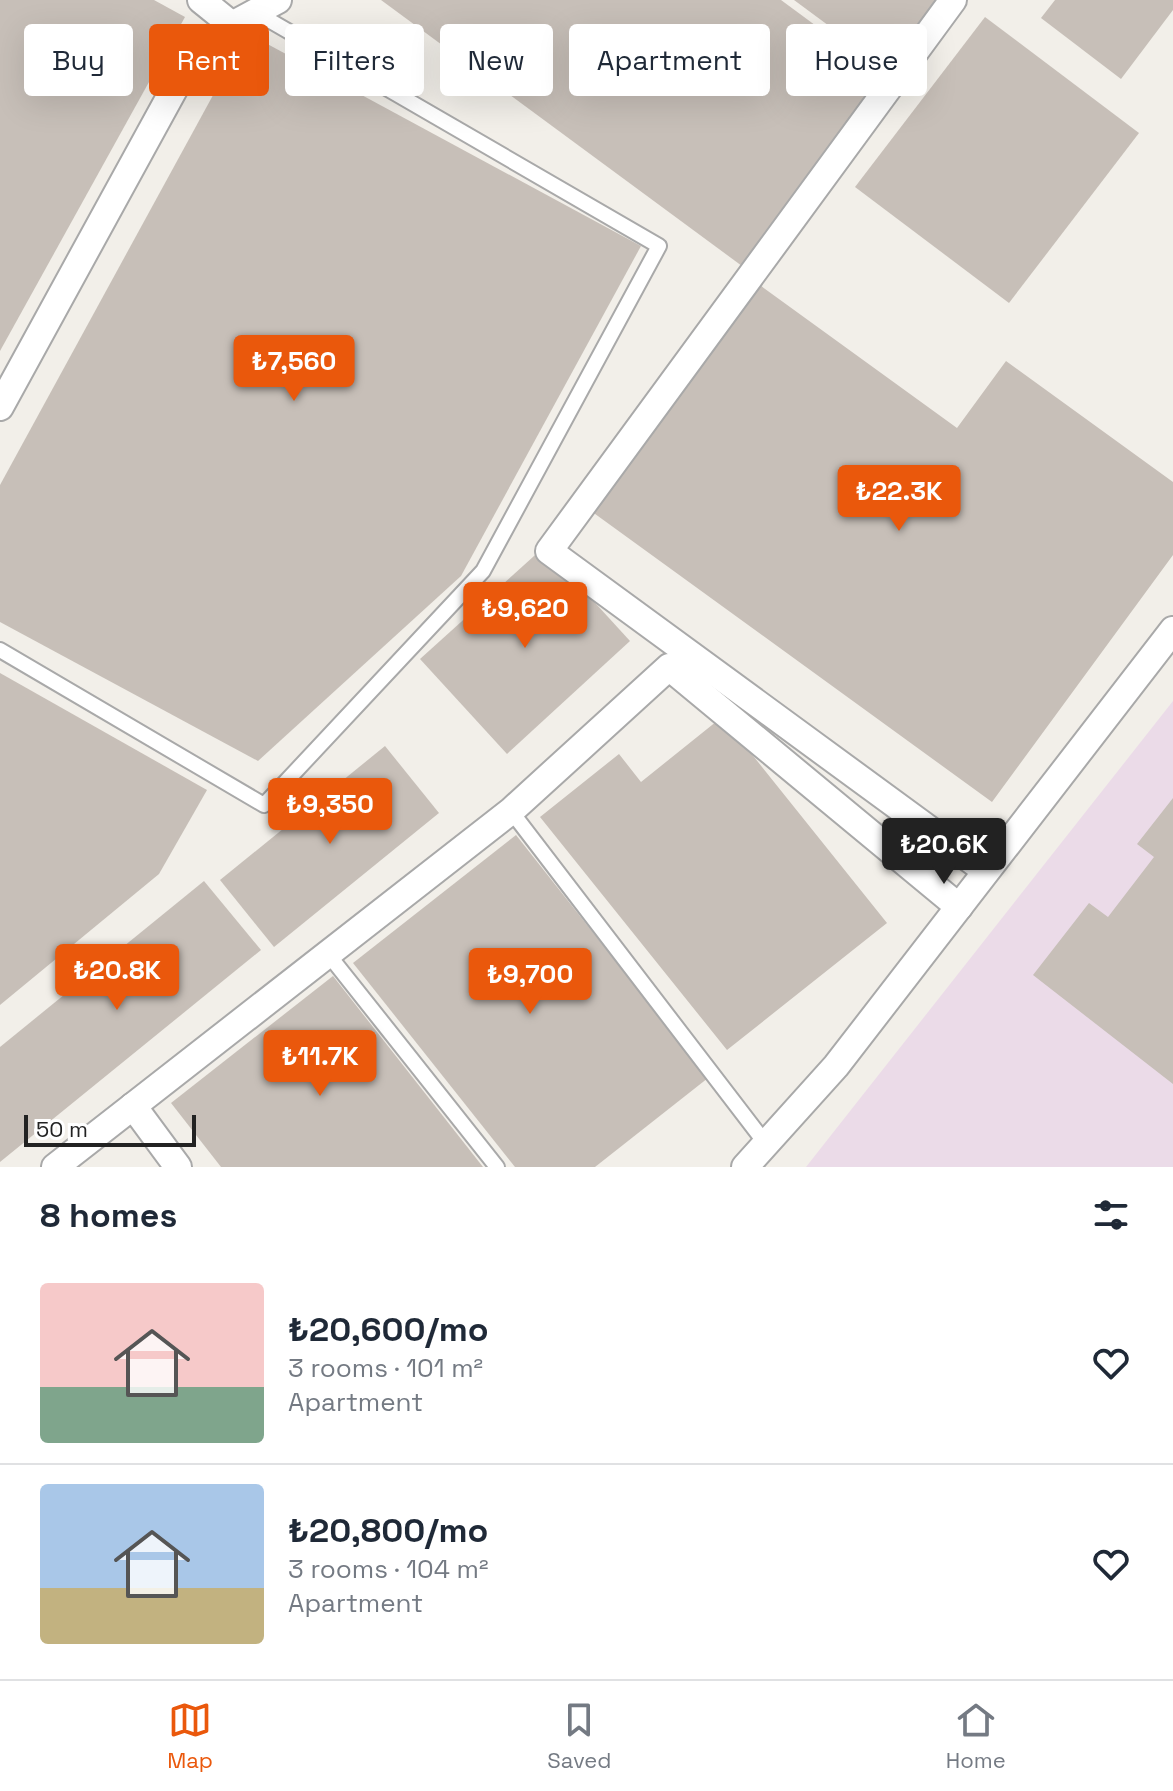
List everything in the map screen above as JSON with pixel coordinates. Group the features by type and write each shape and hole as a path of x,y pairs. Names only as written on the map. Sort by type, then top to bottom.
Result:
{"street":[{"path":"201,0 231,24"},
{"path":"953,0 549,551 986,871"},
{"path":"234,24 266,6"},
{"path":"0,407 170,96"},
{"path":"745,1167 836,1066 1173,630"},
{"path":"55,1167 511,811 669,667 959,907"},
{"path":"133,1106 178,1167"}],"lane":[{"path":"0,650 264,805 483,571 659,246 266,6"},
{"path":"511,811 766,1144"},
{"path":"328,954 497,1167"}],"shaded area":[{"path":"1173,701 1173,1167 806,1167"}],"building":[{"path":"0,0 154,0 185,17 181,24 149,24 149,82 0,351"},
{"path":"381,0 781,0 814,24 786,24 786,96 869,96 742,266 511,96 553,96 553,24 440,24 440,43 424,32 424,24 414,24"},
{"path":"794,0 936,0 918,24 826,24"},
{"path":"1055,0 1173,0 1173,10 1121,79 1041,18"},
{"path":"985,17 1139,133 1009,303 855,187"},
{"path":"269,45 285,54 285,96 364,96 641,246 461,576 258,761 0,622 0,485 213,96 269,96"},
{"path":"757,283 957,428 1006,361 1173,482 1173,555 992,802 591,511"},
{"path":"544,547 630,641 507,754 420,659"},
{"path":"0,673 207,790 159,874 0,1005"},
{"path":"722,717 887,923 727,1050 540,817 619,754 641,782"},
{"path":"385,746 439,813 274,947 220,880"},
{"path":"1173,798 1173,1084 1033,975 1089,903 1108,917 1154,857 1137,844"},
{"path":"516,835 708,1078 595,1167 515,1167 353,963"},
{"path":"204,881 261,950 0,1162 0,1047"},
{"path":"333,976 483,1167 221,1167 171,1103"}]}
